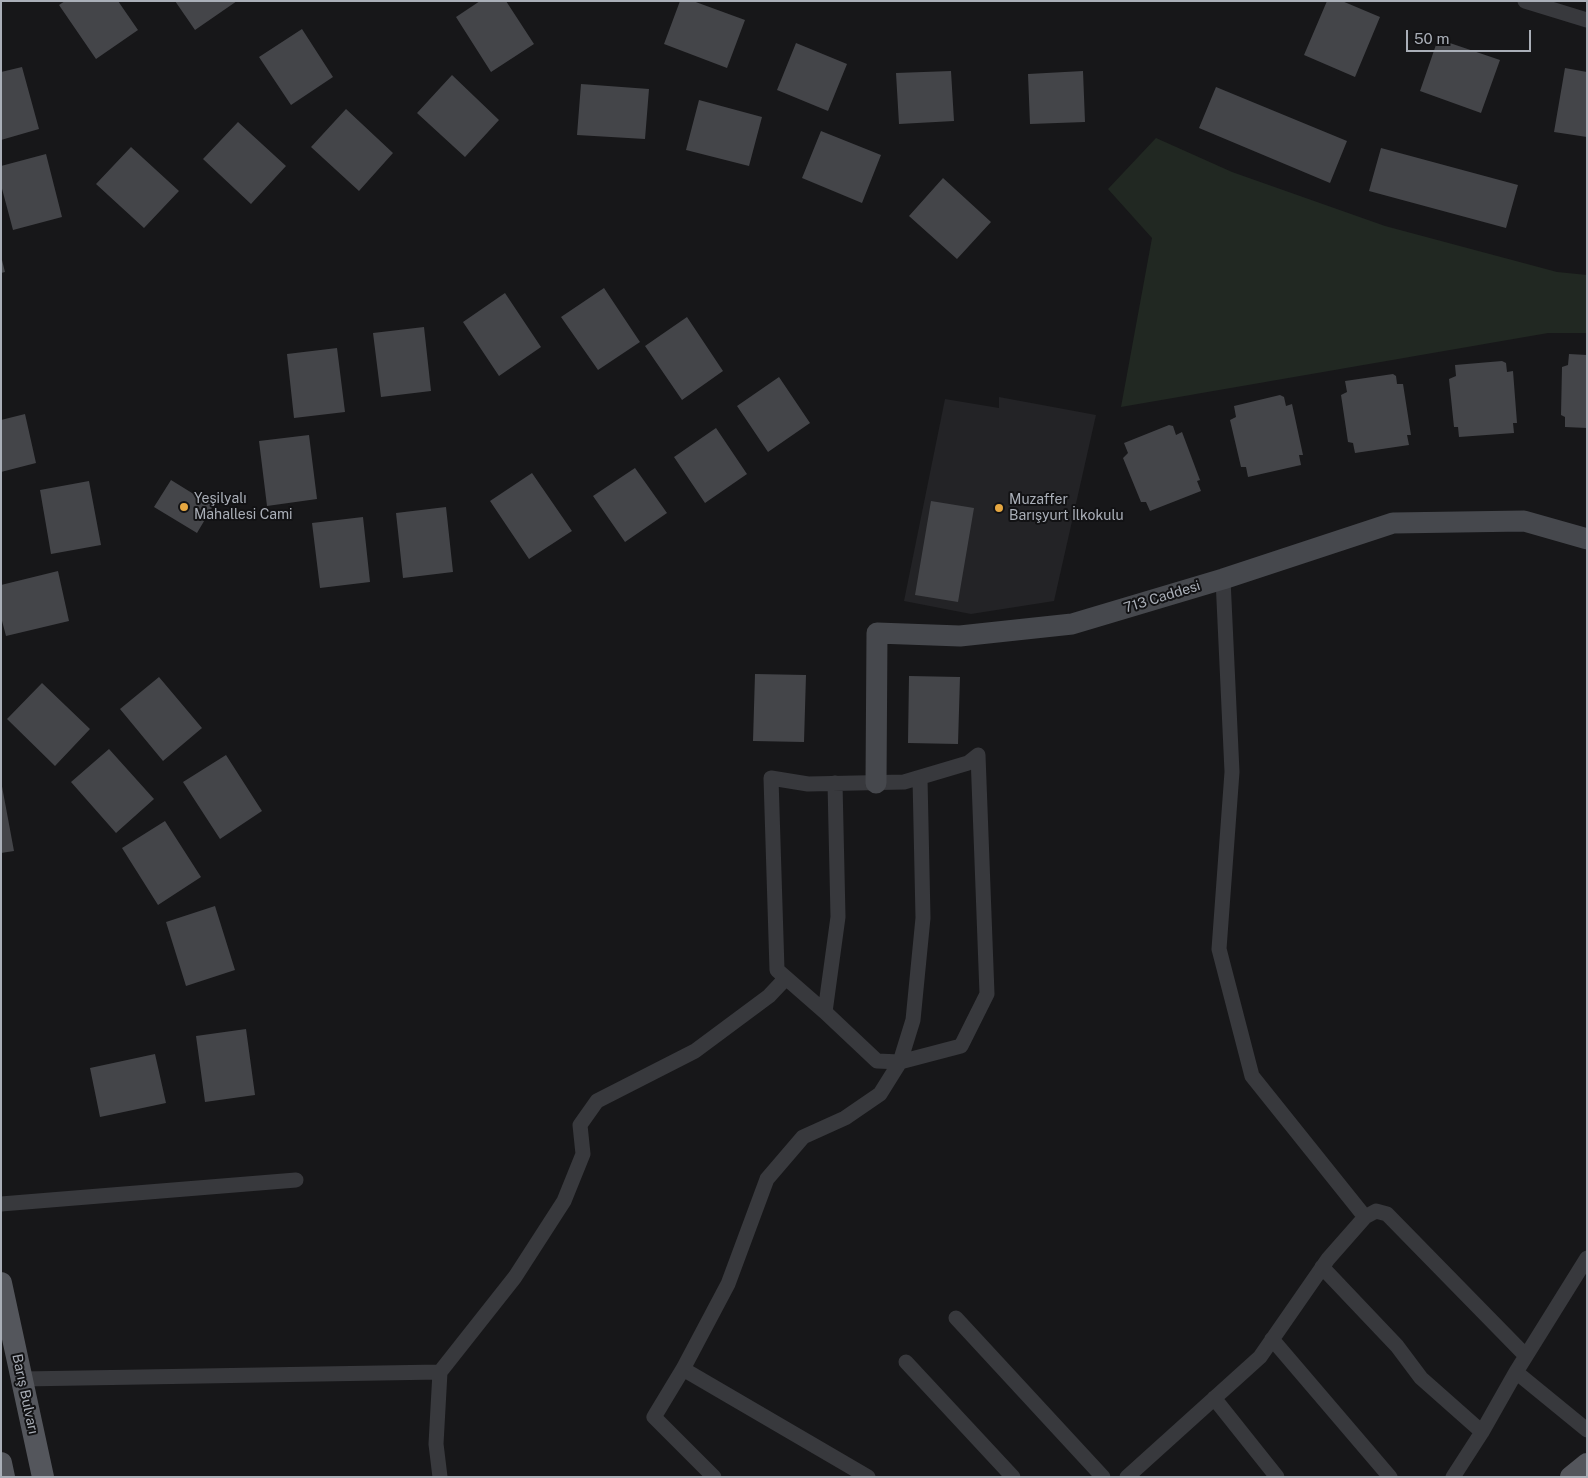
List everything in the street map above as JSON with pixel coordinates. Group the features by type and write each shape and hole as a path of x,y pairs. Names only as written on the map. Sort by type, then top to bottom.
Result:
{"main road":[{"name":"Barış Bulvarı","path":"1,1283 43,1477"},
{"path":"1,1463 4,1477"},
{"path":"1571,1477 1587,1464"}],"street":[{"path":"1525,1 1587,20"},
{"name":"713 Caddesi","path":"876,782 877,633 960,636 1072,624 1223,579 1393,523 1524,521 1587,539"},
{"path":"1223,579 1232,772 1219,950 1252,1076 1365,1217"},
{"path":"978,755 987,994 962,1046 900,1062 877,1061 825,1012 776,970 771,778 808,784 904,782 920,778 968,763 978,755"},
{"path":"714,1477 654,1417 684,1370 728,1284 767,1179 803,1137 845,1118 880,1094 900,1062 914,1020 923,918 920,778"},
{"path":"825,1012 838,917 834,783"},
{"path":"440,1477 436,1444 440,1372 515,1277 564,1201 583,1154 580,1125 597,1101 695,1051 769,996 786,978"},
{"path":"1,1204 296,1180"},
{"path":"1127,1477 1260,1357 1322,1267 1365,1217 1376,1212 1387,1214 1526,1356"},
{"path":"1453,1477 1587,1258"},
{"path":"1322,1267 1397,1346 1421,1378 1482,1432"},
{"path":"956,1318 1103,1477"},
{"path":"1272,1339 1390,1477"},
{"path":"906,1362 1012,1477"},
{"path":"684,1370 868,1477"},
{"path":"22,1379 440,1372"},
{"path":"1516,1372 1587,1430"},
{"path":"1214,1398 1277,1477"}],"shaded area":[{"path":"1156,138 1232,172 1385,226 1557,272 1587,275 1587,333 1548,333 1121,407 1152,238 1108,189"},
{"name":"Muzaffer Barışyurt İlkokulu","path":"999,397 1096,415 1054,601 971,614 904,601 945,399 999,408"}],"building":[{"path":"65,1 118,1 138,30 96,59 59,5"},
{"path":"175,1 237,1 195,30"},
{"path":"480,1 506,1 534,44 491,72 456,17"},
{"path":"680,1 693,1 745,20 727,68 664,44"},
{"path":"1327,1 1342,1 1380,17 1355,77 1304,55"},
{"path":"302,29 333,77 291,105 259,57"},
{"path":"1438,39 1500,60 1481,113 1420,91"},
{"path":"796,43 847,64 828,111 777,90"},
{"path":"22,67 39,129 1,140 1,72"},
{"path":"1565,68 1587,72 1587,137 1554,132"},
{"path":"951,71 954,121 899,124 896,73"},
{"path":"1083,71 1085,122 1030,124 1028,74"},
{"path":"452,75 499,120 465,157 417,113"},
{"path":"581,84 649,89 645,139 577,135"},
{"path":"1216,87 1347,141 1330,183 1199,128"},
{"path":"699,100 762,117 749,166 686,150"},
{"path":"346,109 393,153 359,191 311,147"},
{"path":"238,122 286,166 251,204 203,159"},
{"path":"821,131 881,155 862,203 802,178"},
{"path":"131,147 179,191 144,228 96,184"},
{"path":"1381,148 1518,185 1506,228 1369,191"},
{"path":"46,154 62,217 13,230 1,185 1,166"},
{"path":"943,178 991,222 957,259 909,216"},
{"path":"1,256 5,272 1,273"},
{"path":"604,288 640,342 598,370 561,317"},
{"path":"505,293 541,347 499,376 463,322"},
{"path":"687,317 723,371 682,400 645,346"},
{"path":"424,327 431,391 381,397 373,333"},
{"path":"337,348 345,412 294,418 287,354"},
{"path":"1569,354 1587,355 1587,428 1565,427 1565,417 1561,415 1562,367 1568,365"},
{"path":"1502,361 1506,363 1507,372 1513,371 1517,423 1513,423 1514,433 1459,437 1458,427 1454,427 1449,379 1456,376 1455,365"},
{"path":"1393,374 1396,376 1397,384 1403,384 1411,435 1407,435 1409,445 1355,453 1353,443 1348,442 1341,395 1347,392 1345,381"},
{"path":"779,377 810,423 768,452 737,406"},
{"path":"1280,395 1284,397 1286,406 1292,404 1303,455 1299,455 1301,465 1248,477 1246,467 1241,467 1230,420 1236,417 1234,406"},
{"path":"25,414 36,463 1,472 1,420"},
{"path":"1169,425 1173,426 1176,435 1182,432 1200,480 1197,481 1201,491 1150,511 1146,502 1141,502 1123,458 1128,453 1124,443"},
{"path":"716,428 747,474 705,503 674,457"},
{"path":"309,435 317,499 267,506 259,441"},
{"path":"635,468 667,513 625,542 593,496"},
{"path":"532,473 572,531 529,559 490,501"},
{"name":"Yeşilyalı Mahallesi Cami","path":"171,480 213,506 197,533 154,507"},
{"path":"89,481 101,545 51,554 40,490"},
{"path":"931,501 974,508 958,602 915,595"},
{"path":"446,507 453,572 403,578 396,513"},
{"path":"363,517 370,582 320,588 312,523"},
{"path":"58,571 69,621 6,636 1,617 1,585"},
{"path":"755,674 806,675 804,742 753,741"},
{"path":"909,676 960,677 958,744 908,743"},
{"path":"159,677 202,728 163,761 120,709"},
{"path":"42,683 90,729 55,766 7,719"},
{"path":"109,749 154,799 116,833 71,782"},
{"path":"226,755 262,811 220,839 183,782"},
{"path":"1,781 14,851 1,853"},
{"path":"165,821 201,877 158,905 122,848"},
{"path":"215,906 235,970 186,986 166,922"},
{"path":"246,1029 255,1095 205,1102 196,1036"},
{"path":"155,1054 166,1103 100,1117 90,1068"}],"place":[{"name":"Yeşilyalı Mahallesi Cami","path":"184,507"},
{"name":"Muzaffer Barışyurt İlkokulu","path":"999,508"}]}
